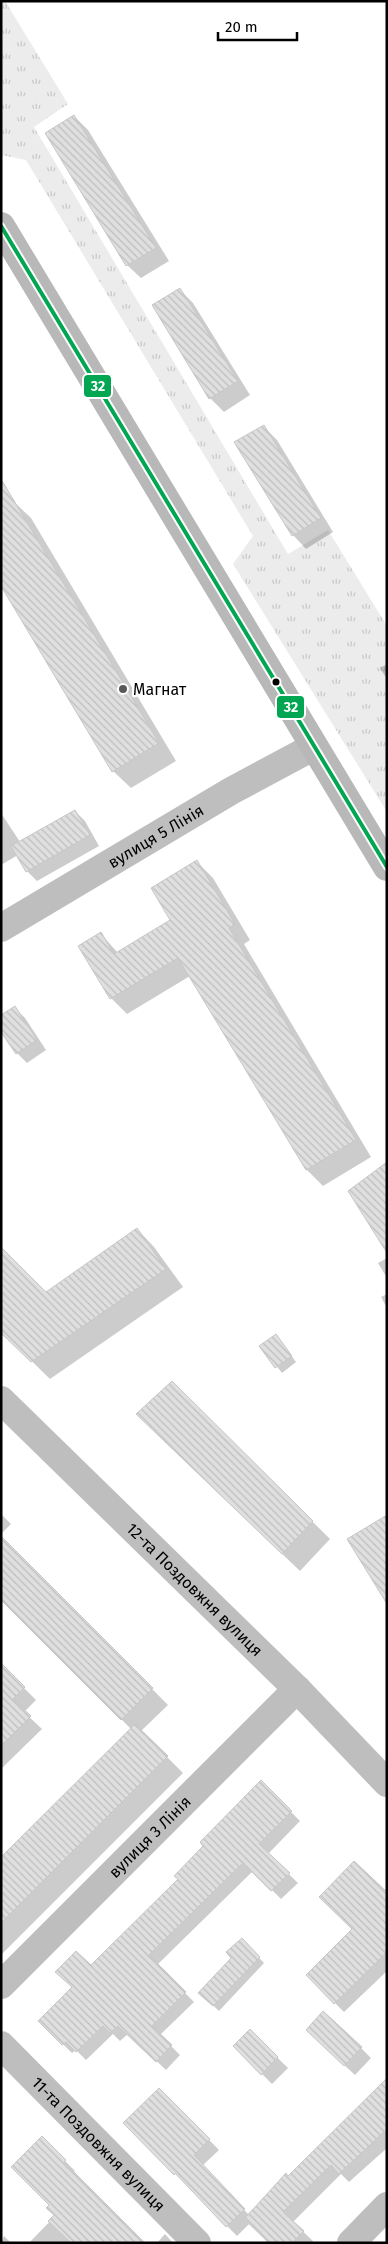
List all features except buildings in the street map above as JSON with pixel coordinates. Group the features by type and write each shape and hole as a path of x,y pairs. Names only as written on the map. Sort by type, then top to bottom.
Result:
{"main road":[{"path":"1,226 387,867"}],"street":[{"name":"вулиця 5 Лінія","path":"1,928 232,791 313,747"},
{"name":"12-та Поздовжня вулиця","path":"1,1400 297,1689 387,1782"},
{"name":"вулиця 3 Лінія","path":"1,1985 297,1689"},
{"name":"11-та Поздовжня вулиця","path":"1,2045 197,2243"},
{"path":"351,2243 387,2206"}],"green space":[{"path":"1,1 5,1 68,104 34,127 288,554 328,530 387,626 387,812 233,564 253,536 26,160 1,155"}],"transit line":[{"name":"32","path":"1,226 387,867"}],"place":[{"name":"Магнат","path":"123,689"}]}
